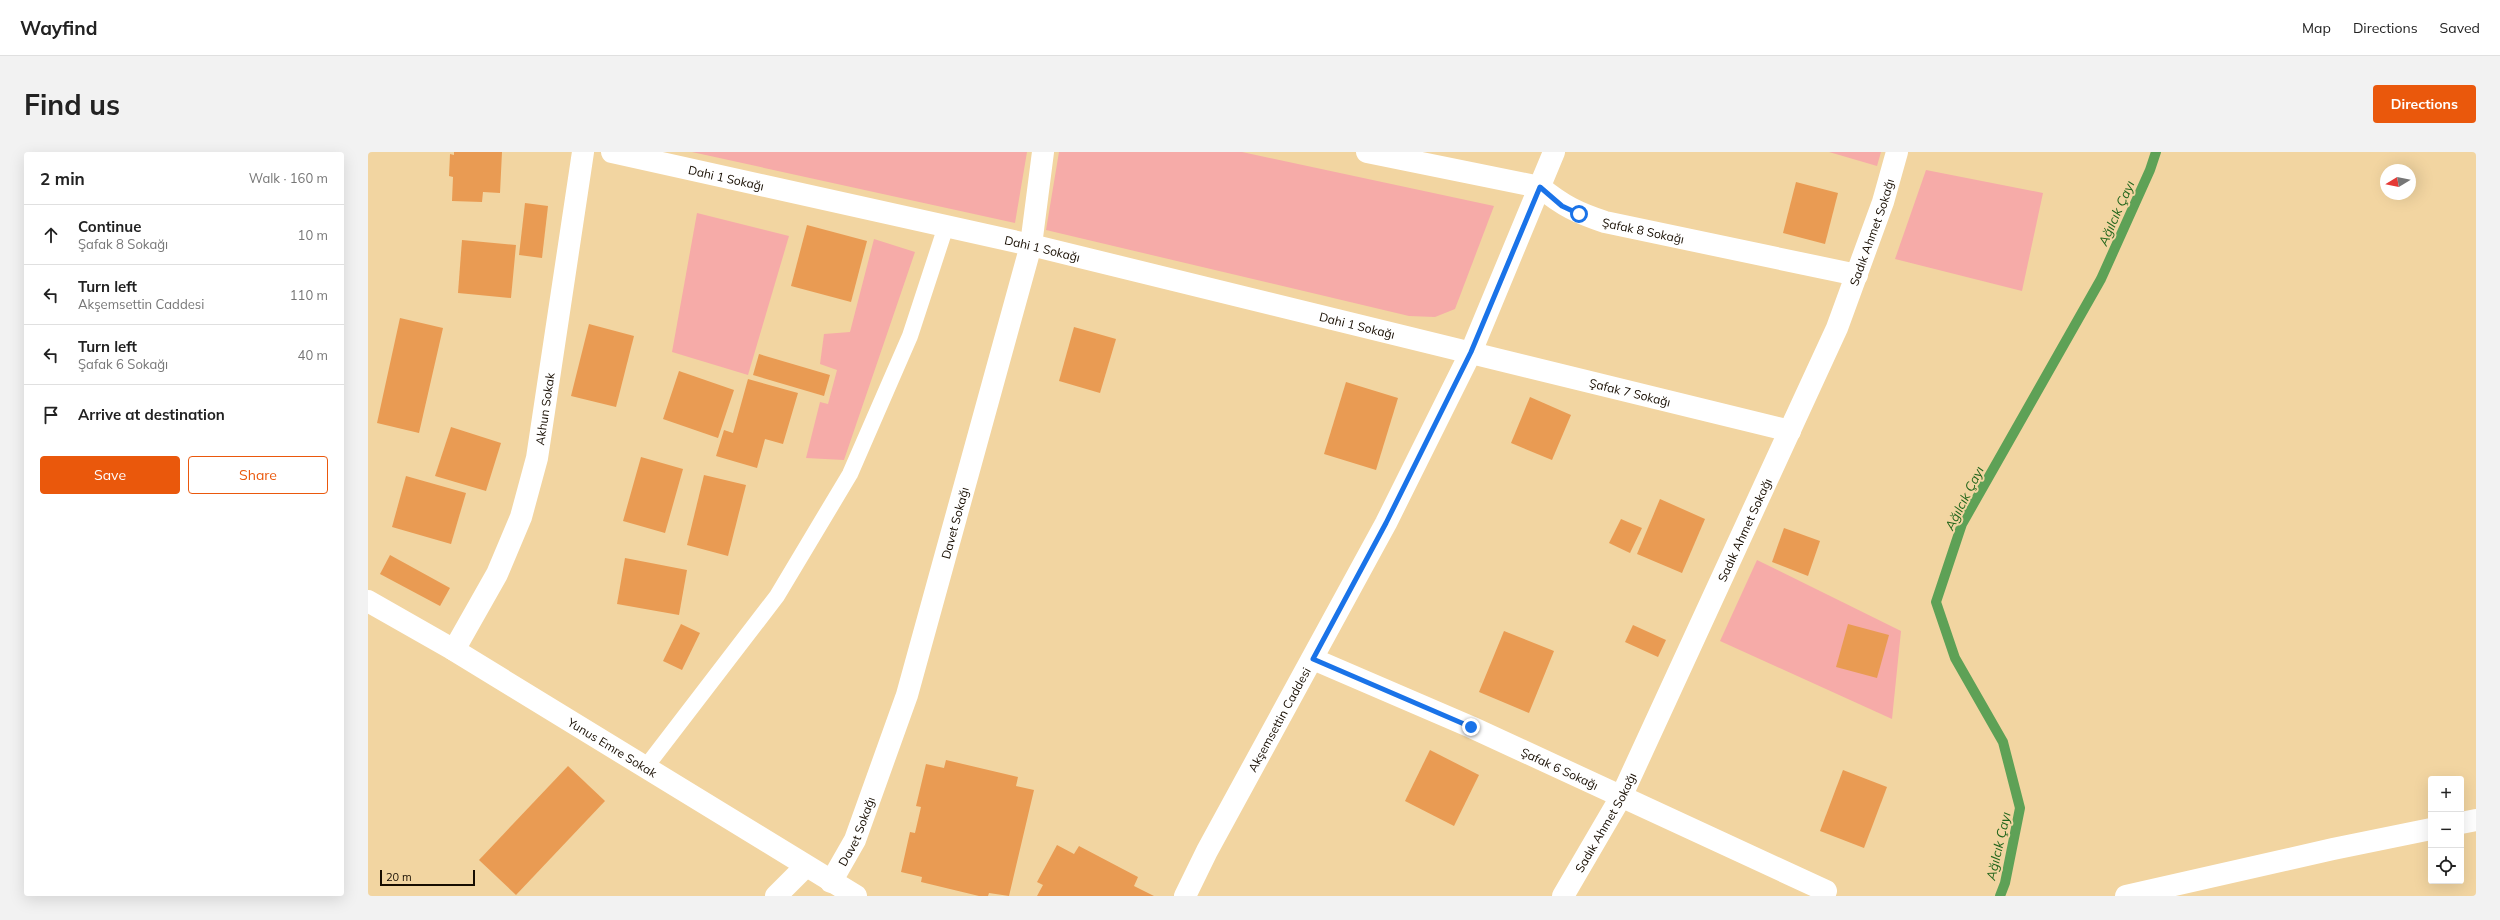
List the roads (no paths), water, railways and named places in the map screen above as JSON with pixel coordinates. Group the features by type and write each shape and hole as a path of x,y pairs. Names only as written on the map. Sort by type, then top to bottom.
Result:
{"street":[{"name":"Akhun Sokak","path":"454,650 496,574 521,517 537,458 583,152"},
{"name":"Dahi 1 Sokağı","path":"612,152 1031,245 1471,352"},
{"name":"Davet Sokağı","path":"831,882 855,840 907,695 1031,245 1043,152"},
{"name":"Şafak 8 Sokağı","path":"1366,152 1540,187 1562,206 1579,214 1606,222 1857,275"},
{"name":"Akşemsettin Caddesi","path":"1185,896 1206,852 1313,659 1386,523 1471,352 1554,152"},
{"name":"Sadık Ahmet Sokağı","path":"1563,896 1622,795 1837,328 1883,202 1897,152"},
{"name":"Şafak 7 Sokağı","path":"1471,352 1790,431"},
{"name":"Yunus Emre Sokak","path":"368,601 454,650 805,867 856,896"},
{"name":"Şafak 6 Sokağı","path":"1313,659 1622,795 1826,891"},
{"path":"2464,822 2476,820"},
{"path":"2126,896 2332,849 2428,830"},
{"path":"776,896 805,867"}],"lane":[{"path":"646,768 777,596 850,474 910,336 946,226"}],"waterway":[{"name":"Ağılcık Çayı","path":"2000,896 2005,883 2020,808 2003,742 1955,658 1936,602 1962,524 2101,279 2150,170 2156,152"}]}
